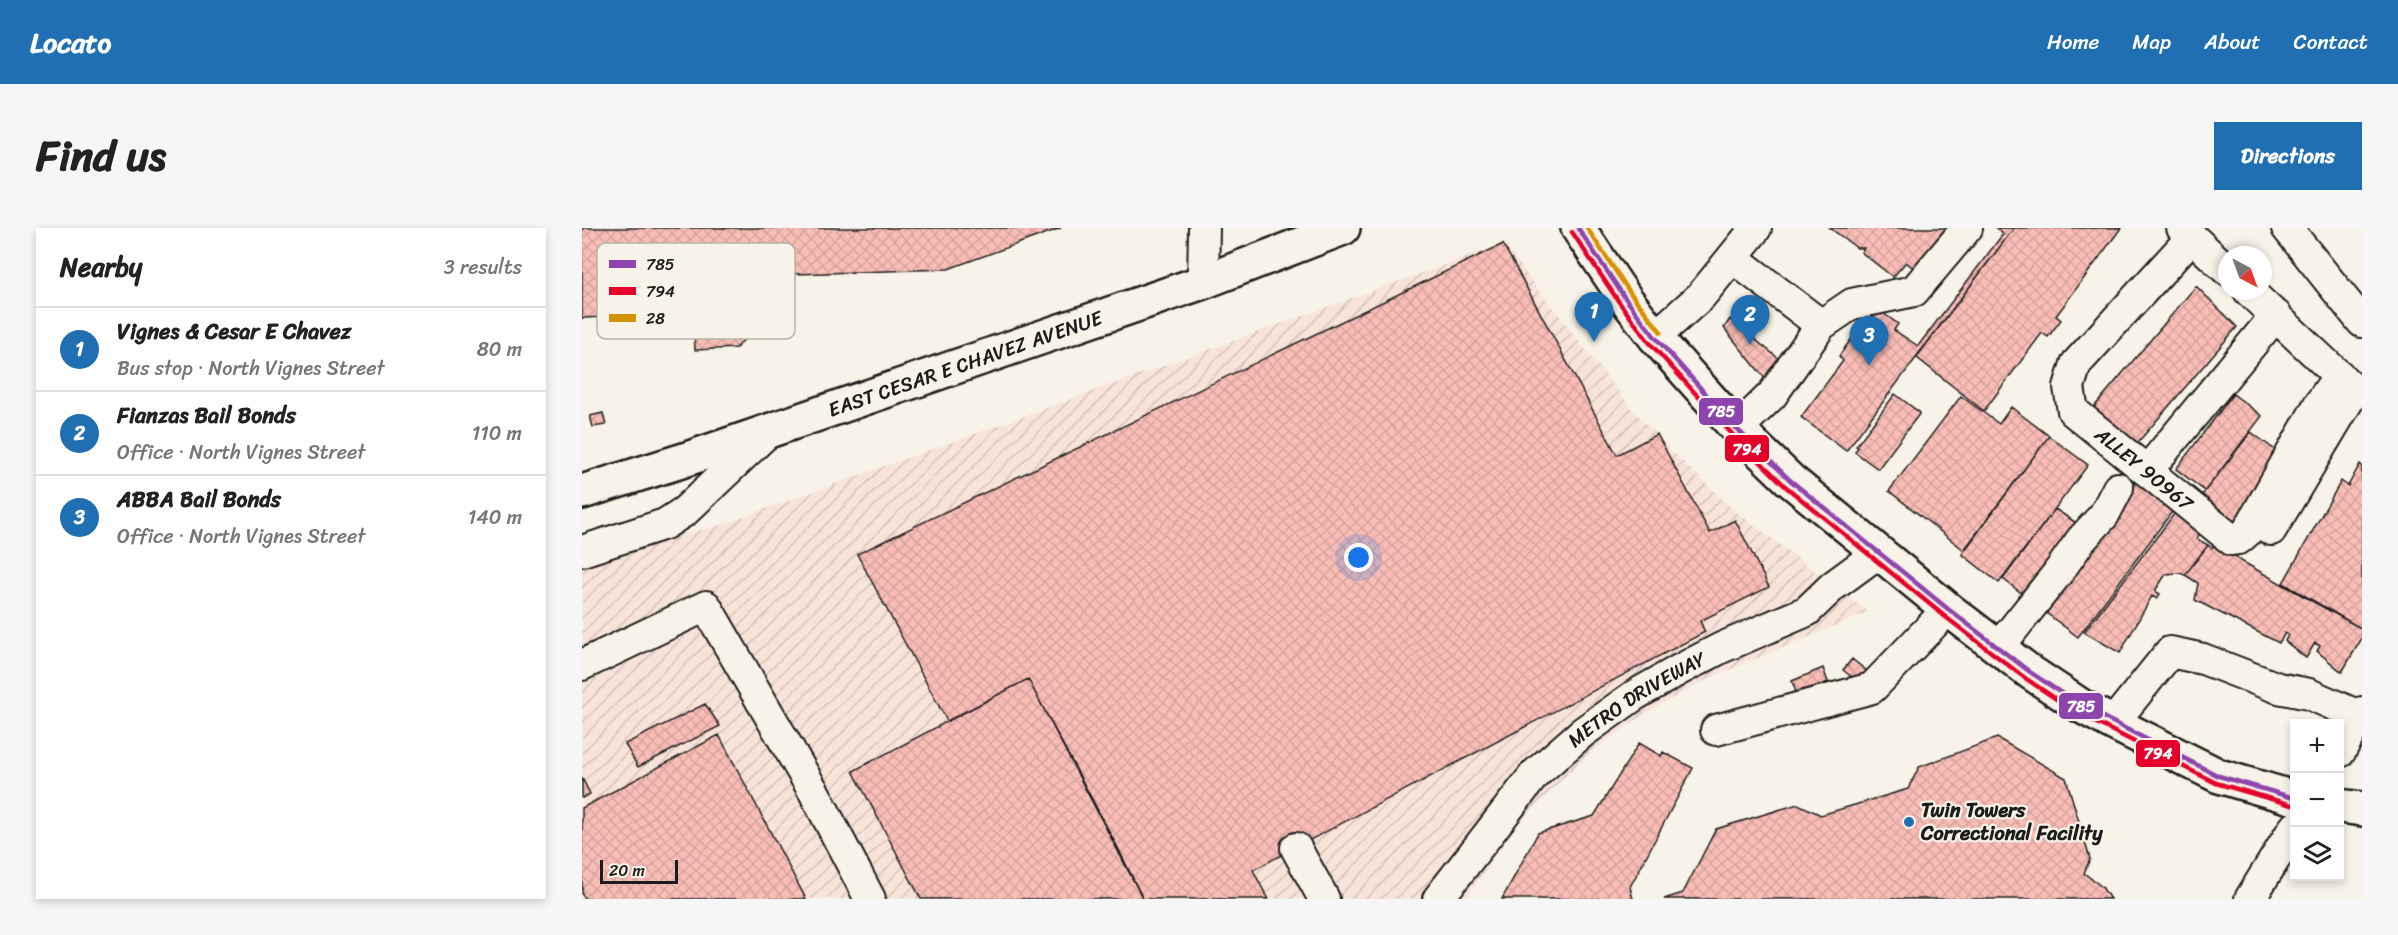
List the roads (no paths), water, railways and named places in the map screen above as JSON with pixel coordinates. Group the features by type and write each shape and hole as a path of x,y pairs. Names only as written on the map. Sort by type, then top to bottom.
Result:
{"main road":[{"name":"EAST CESAR E CHAVEZ AVENUE","path":"582,492 681,461 1203,282 1343,228"},
{"path":"1578,228 1625,298 1655,337 1737,429 1790,480 1948,609 1998,648 2081,706 2219,776 2290,797"},
{"path":"2344,807 2362,809"}],"street":[{"path":"1203,282 1204,228"},
{"path":"1655,337 1701,296 1756,228"},
{"path":"1737,429 1772,395 1821,325 1852,304 1914,291 1967,228"},
{"path":"2287,228 2362,322"},
{"path":"2187,233 2218,262"},
{"name":"ALLEY 90967","path":"2187,233 2076,364 2068,387 2073,411 2232,540 2239,539 2247,532 2318,406 2351,389"},
{"path":"1733,258 1821,325"},
{"path":"2259,300 2351,389 2261,547"},
{"path":"2147,471 2276,315"},
{"path":"582,550 665,524 685,511 771,429"},
{"path":"1998,648 2081,540 2104,515 2118,488"},
{"name":"METRO DRIVEWAY","path":"1438,899 1536,774 1583,732 1635,695 1679,670 1721,648 1807,610 1833,586 1878,553"},
{"path":"582,665 706,606 814,792 870,899"},
{"path":"1716,730 1872,688 1948,609"},
{"path":"2113,723 2170,652 2203,659 2277,688 2309,694 2359,721 2344,745"},
{"path":"2250,899 2290,836"},
{"path":"1296,848 1324,899"}],"place":[{"name":"Vignes & Cesar E Chavez","path":"1594,342"},
{"name":"Fianzas Bail Bonds","path":"1750,345"},
{"name":"ABBA Bail Bonds","path":"1869,366"},
{"name":"Twin Towers Correctional Facility","path":"1909,822"}]}
